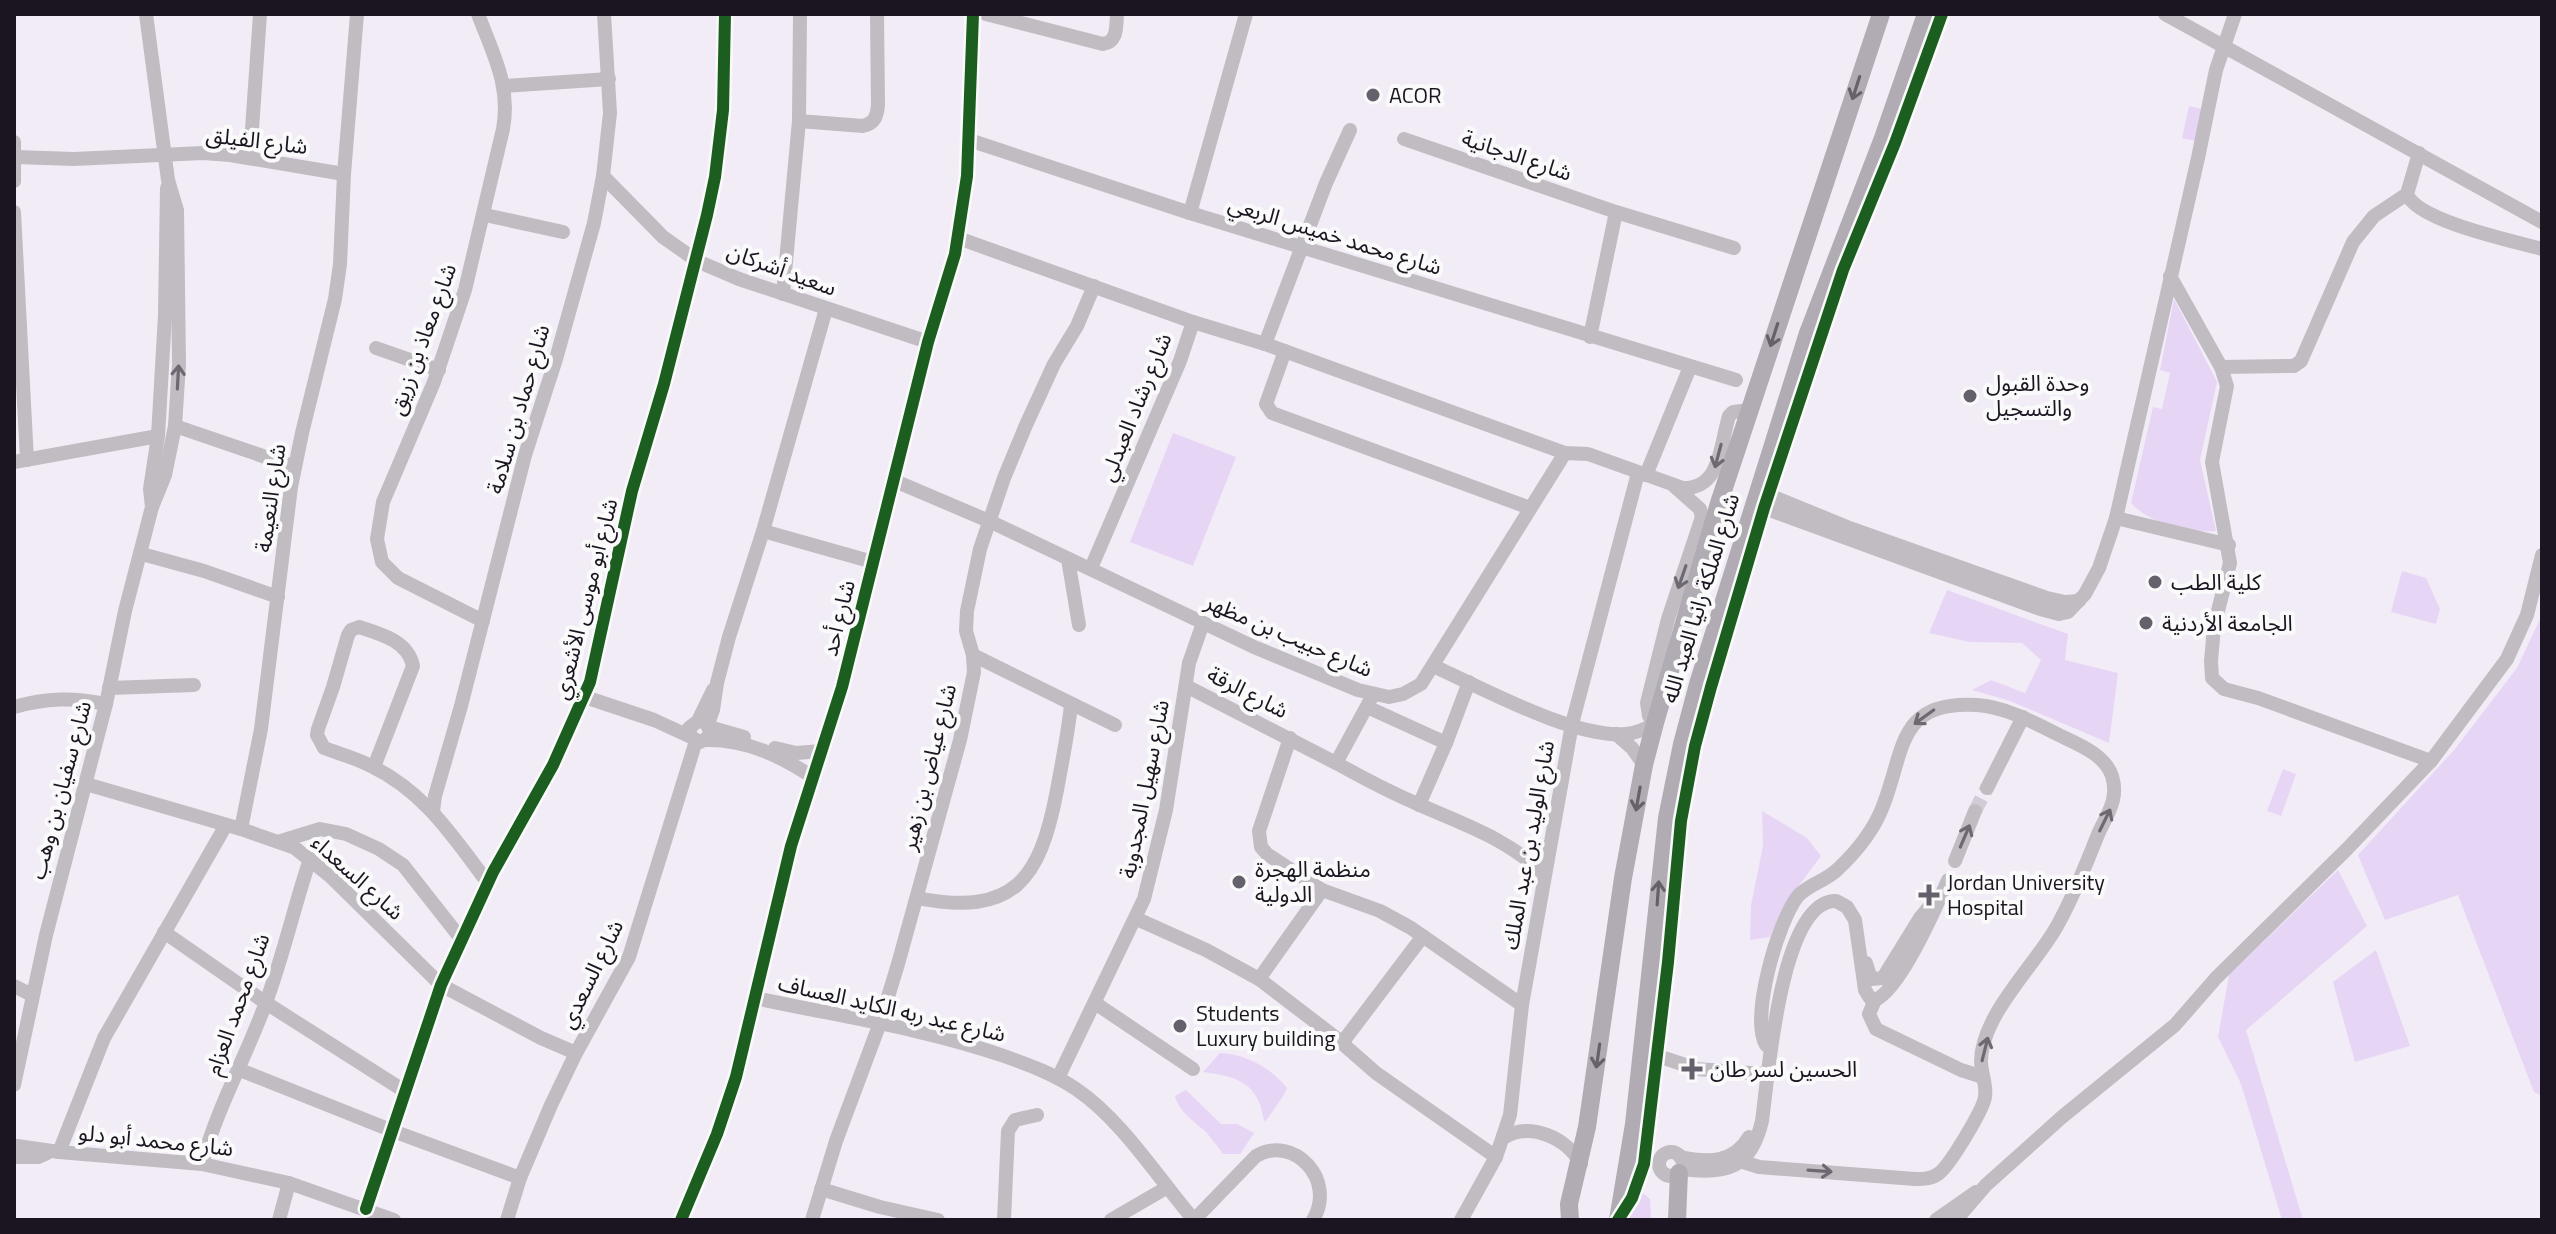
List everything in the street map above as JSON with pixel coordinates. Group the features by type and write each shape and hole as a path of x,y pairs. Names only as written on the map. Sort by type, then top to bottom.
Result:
{"main road":[{"name":"شارع الملكة رانيا العبد الله","path":"1567,1215 1581,1164 1623,878 1644,765 1719,503 1881,14"},
{"name":"شارع الملكة رانيا العبد الله","path":"1618,1220 1636,1110 1667,818 1682,744 1762,502 1808,333 1883,138 1926,14"},
{"path":"1762,502 1787,438"},
{"path":"1669,1220 1674,1167"},
{"path":"1674,1167 1677,1220"}],"street":[{"name":"شارع سفيان بن وهب","path":"14,1085 32,995 106,704 125,611 152,507 165,475 175,426 179,364 177,210 164,155 146,14"},
{"path":"250,158 260,14"},
{"name":"شارع النعيمة","path":"54,1152 99,1048 164,932 233,827 261,729 295,467 335,299 343,227 344,174 357,14"},
{"name":"شارع معاذ بن زريق","path":"478,14 505,86 506,116 465,290 439,370 383,502 378,550 382,562 398,578 483,621"},
{"name":"شارع حماد بن سلامة","path":"433,811 525,455 590,238 603,176 610,113 604,14"},
{"name":"شارع أبو موسى الأشعري","path":"366,1209 441,985 488,883 553,765 585,697 632,491 697,261 715,177 724,94 725,14"},
{"path":"783,294 799,121 800,14"},
{"path":"799,121 863,126 877,117 877,14"},
{"name":"شارع أحد","path":"681,1220 726,1108 791,846 842,687 928,342 958,238 966,187 973,14"},
{"path":"986,14 1103,44 1115,36 1117,14"},
{"path":"1190,213 1246,14"},
{"path":"1787,438 1843,270 1895,143 1942,14"},
{"path":"2165,14 2542,222"},
{"path":"1762,502 2052,612 2068,612 2079,601 2091,585 2116,518 2222,47 2235,14"},
{"path":"505,86 609,79"},
{"path":"1265,344 1326,183 1350,130"},
{"name":"شارع الدجانية","path":"1404,139 1616,212 1734,248"},
{"name":"شارع محمد خميس الربعي","path":"969,140 1190,213 1736,380"},
{"path":"14,142 14,181"},
{"name":"شارع الفيلق","path":"15,157 74,159 203,153 344,174"},
{"path":"2221,367 2294,366 2301,361 2353,242 2374,216 2407,194 2419,153"},
{"name":"سعيد أشركان","path":"603,176 663,237 697,261 739,279 928,342"},
{"name":"شارع سفيان بن وهب","path":"152,507 150,489 158,436 165,315 168,180"},
{"path":"2407,194 2413,204 2434,217 2542,249"},
{"path":"14,212 21,461 158,436"},
{"path":"1590,337 1616,212"},
{"path":"485,215 563,232"},
{"path":"958,238 1193,322"},
{"path":"2170,276 2225,378 2226,393 2212,462 2230,563 2213,640 2211,672 2216,683 2224,689 2431,761"},
{"name":"شارع عياض بن زهير","path":"812,1220 880,1023 960,740 973,679 973,655 966,631 967,611 989,521 1026,425 1094,286"},
{"name":"شارع السعدي","path":"507,1220 520,1178 576,1053 629,957 717,683 826,309"},
{"name":"شارع رشاد العبدلي","path":"1091,568 1180,361 1193,322 1285,351 1565,453 1588,454 1674,486"},
{"path":"376,348 439,370"},
{"path":"1285,351 1266,404 1272,413 1530,508"},
{"path":"1642,474 1690,367"},
{"path":"1674,486 1694,489 1705,484 1712,476 1729,416 1733,412 1750,410"},
{"path":"175,426 295,467"},
{"name":"شارع حبيب بن مظهر","path":"895,481 1091,568 1370,701 1413,690 1421,684 1565,453"},
{"name":"شارع الوليد بن عبد الملك","path":"1461,1220 1496,1157 1510,1115 1522,1005 1572,724 1642,474"},
{"path":"1433,666 1516,704 1572,724 1616,734 1632,733 1655,723 1649,716 1647,703 1668,619 1702,517 1700,509 1674,486"},
{"path":"2116,518 2229,545"},
{"path":"763,531 873,562"},
{"path":"142,554 204,571 278,597"},
{"path":"1936,1220 1986,1185 2062,1117 2175,1025 2216,978 2431,761 2507,659 2527,615 2542,555"},
{"path":"1068,559 1079,625"},
{"name":"شارع سهيل المجدوبة","path":"1058,1078 1137,919 1150,879 1161,834 1189,663 1203,623"},
{"path":"374,767 413,666 404,647 359,627 348,635 317,735 324,748 374,767 433,811 488,883"},
{"path":"973,655 1115,725"},
{"path":"1419,805 1469,682"},
{"path":"109,688 194,685"},
{"path":"1618,1220 1637,1187 1648,1136 1681,821 1704,685"},
{"name":"شارع الرقة","path":"1186,686 1419,805 1493,836 1528,859 1544,874"},
{"path":"585,697 753,747 788,761 814,778"},
{"path":"14,707 52,698 84,699 106,704"},
{"path":"1336,763 1370,701 1446,743"},
{"path":"917,898 942,903 986,901 1011,890 1032,870 1041,853 1054,808 1071,705"},
{"path":"1743,1162 1766,1167 1929,1178 1939,1174 1948,1164 1984,1102 1981,1061 1984,1045 1998,1012 2056,928 2114,801 2112,777 2103,760 2080,744 2023,717 1985,706 1949,705 1920,718 1908,731 1897,754 1882,809 1871,831 1836,871 1802,892 1792,906 1774,952 1766,985 1762,1031 1766,1045"},
{"path":"1987,788 2023,717"},
{"path":"700,730 725,729 791,752 822,751"},
{"path":"1616,734 1632,748 1644,765"},
{"name":"شارع الرقة","path":"1290,738 1259,839 1267,854 1322,890 1380,911 1423,936 1522,1005"},
{"name":"شارع السعداء","path":"86,784 281,841 310,859 441,985 576,1053"},
{"path":"1955,861 1975,811"},
{"path":"281,841 320,829 346,834 379,849 403,865 462,940"},
{"name":"شارع محمد العزام","path":"202,1164 219,1111 240,1070 266,1003 310,859"},
{"path":"1948,880 1912,955 1884,985 1869,1014 1876,1029 1961,1070 1983,1077"},
{"path":"1259,979 1322,890"},
{"path":"1637,1187 1674,1167 1734,1155 1742,1149 1756,1119 1774,994 1788,943 1797,923 1815,901 1838,895 1855,906 1861,917 1868,976 1884,985"},
{"path":"1648,1136 1674,1167 1718,1170 1743,1162 1759,1133 1779,1004 1791,955 1802,928 1824,903 1836,901 1853,915 1863,981 1867,995 1875,1000"},
{"path":"1137,919 1218,956 1259,979 1376,1073 1496,1157"},
{"path":"164,932 266,1003 406,1092"},
{"path":"1342,1043 1423,936"},
{"path":"14,986 32,995"},
{"name":"شارع عبد ربه الكايد العساف","path":"755,998 880,1023 986,1050 1058,1078 1076,1088 1106,1114 1194,1220"},
{"path":"1095,1003 1193,1069"},
{"path":"1658,1056 1697,1069 1763,1074"},
{"path":"240,1070 520,1178"},
{"path":"1004,1220 1008,1131 1015,1120 1037,1115"},
{"path":"1510,1115 1525,1131"},
{"path":"1503,1138 1513,1132 1525,1131 1561,1140 1573,1139 1587,1127"},
{"path":"1561,1140 1581,1164"},
{"path":"1194,1220 1256,1156 1269,1148 1294,1155 1310,1168 1321,1185 1320,1208 1313,1220"},
{"name":"شارع محمد أبو دلو","path":"15,1151 38,1157 54,1152 202,1164 289,1183 394,1220"},
{"path":"279,1220 289,1183"},
{"path":"1956,1220 1986,1185"},
{"path":"1111,1220 1166,1188"},
{"path":"821,1189 938,1220"}],"shaded area":[{"path":"2189,106 2202,109 2195,141 2182,138"},
{"path":"2174,299 2217,382 2200,460 2216,531 2170,526 2148,517 2131,503 2153,407 2162,409 2170,373 2160,370"},
{"path":"1173,433 1236,457 1193,566 1130,542"},
{"path":"2402,571 2426,578 2440,609 2436,624 2391,612"},
{"path":"1947,590 2068,634 2065,660 2118,673 2109,743 2010,701 1972,690 1991,680 2025,693 2041,660 2022,643 1969,642 1929,633"},
{"path":"2542,615 2542,1096 2534,1092 2458,895 2385,920 2358,855 2455,749 2517,668"},
{"path":"2283,769 2296,774 2281,816 2267,811"},
{"path":"1762,811 1807,838 1821,856 1785,904 1770,937 1750,940 1751,905 1763,846"},
{"path":"2338,870 2367,926 2246,1030 2303,1220 2282,1220 2241,1084 2218,1037 2229,975"},
{"path":"2376,950 2410,1046 2355,1062 2333,982"},
{"path":"1220,1053 1257,1063 1287,1088 1265,1122 1255,1094 1243,1083 1228,1076 1203,1072"},
{"path":"1186,1090 1221,1124 1237,1124 1254,1133 1240,1154 1223,1154 1206,1132 1183,1112 1175,1096"},
{"path":"1638,1189 1650,1199 1651,1220 1626,1220"}],"tunnel":[{"path":"1975,811 1987,788"}],"cycle path":[{"path":"366,1209 441,985 493,872 553,765 590,682 632,491 664,384 715,177 723,110 725,14"},
{"path":"681,1220 717,1134 736,1077 791,846 842,687 928,342 955,254 967,176 973,14"},
{"path":"1618,1220 1632,1198 1644,1164 1681,821 1695,746 1764,508 1843,270 1895,143 1942,14"}],"place":[{"name":"ACOR","path":"1373,95"},
{"name":"وحدة القبول والتسجيل","path":"1970,396"},
{"name":"كلية الطب","path":"2155,582"},
{"name":"الجامعة الأردنية","path":"2146,623"},
{"name":"منظمة الهجرة الدولية","path":"1239,882"},
{"name":"Jordan University Hospital","path":"1929,895"},
{"name":"Students Luxury building","path":"1180,1026"},
{"name":"الحسين لسر طان","path":"1692,1069"}]}
